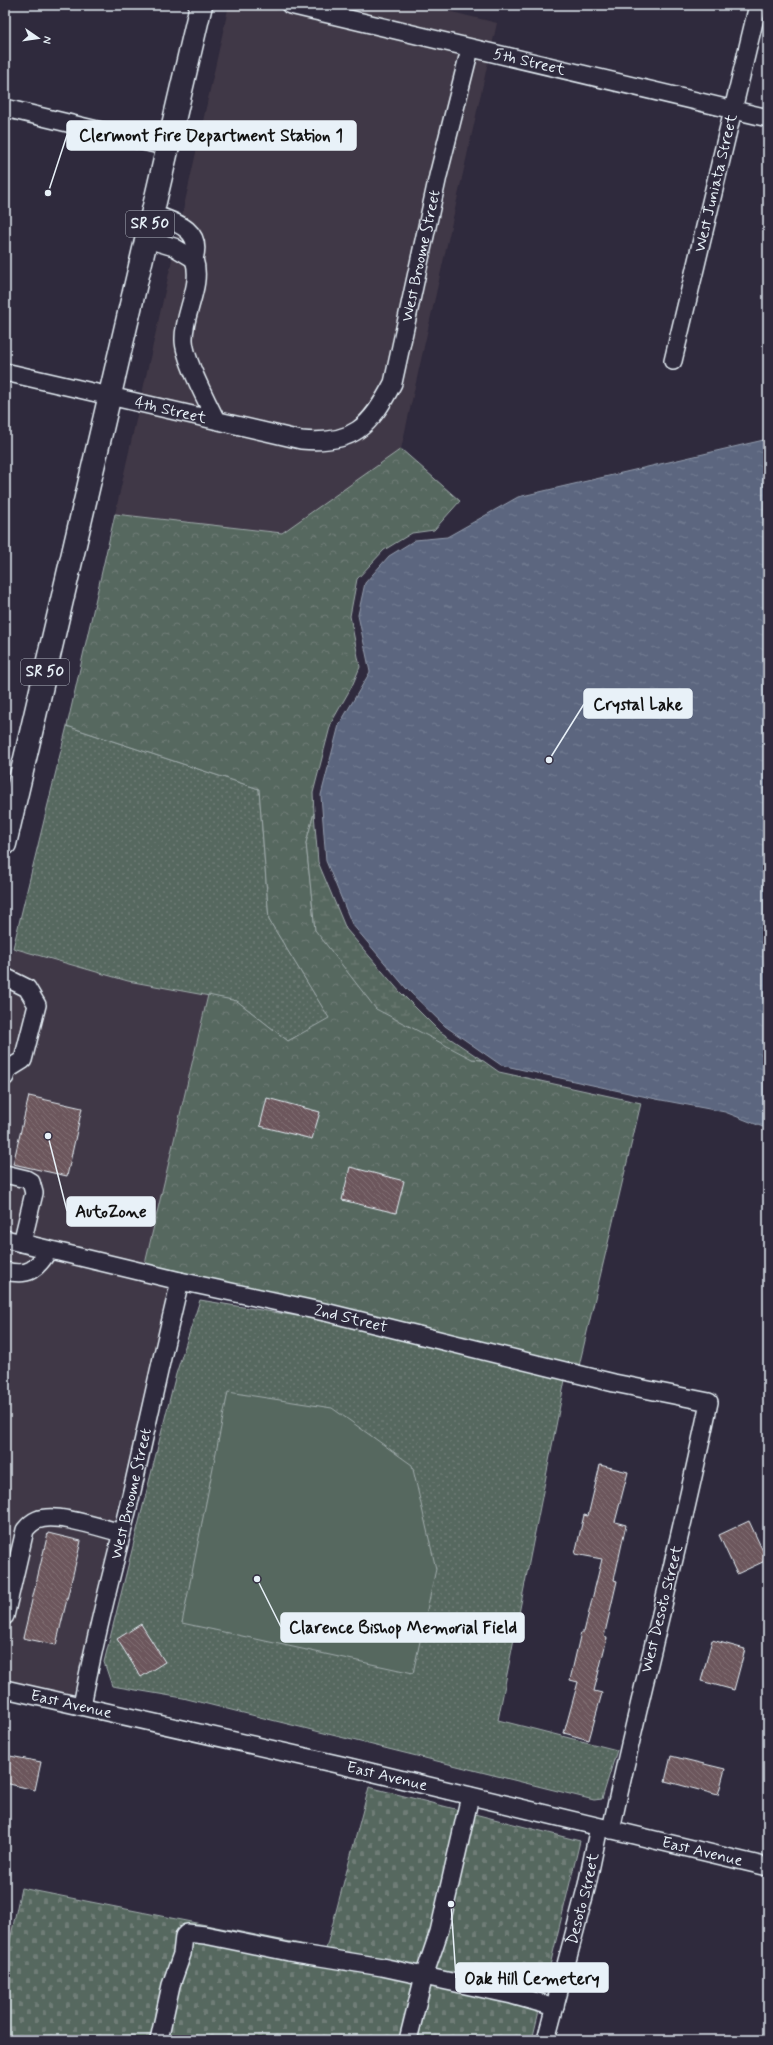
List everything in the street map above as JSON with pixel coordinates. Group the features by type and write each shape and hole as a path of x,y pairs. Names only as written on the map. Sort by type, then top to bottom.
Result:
{"highway":[{"name":"SR 50","path":"5,844 201,5"}],"street":[{"name":"5th Street","path":"290,5 470,49 768,118"},
{"name":"West Juniata Street","path":"673,361 758,5"},
{"name":"West Broome Street","path":"338,439 353,434 365,424 380,407 393,383 438,176 470,49"},
{"path":"5,108 168,147"},
{"path":"152,214 176,222 190,232 196,250 194,259 197,273 184,340 193,368 216,420"},
{"path":"147,239 174,248 194,259"},
{"name":"4th Street","path":"5,372 301,440 318,442 338,439"},
{"path":"5,977 27,988 37,1005 24,1060 7,1070 5,1077"},
{"path":"5,1174 26,1179 31,1182 34,1193 22,1243"},
{"name":"2nd Street","path":"5,1239 180,1281 329,1313 614,1384 696,1399"},
{"path":"5,1271 20,1275 33,1270 49,1250"},
{"name":"West Broome Street","path":"82,1706 88,1669 180,1281"},
{"name":"West Desoto Street","path":"605,1828 630,1739 691,1494 710,1402 696,1399"},
{"path":"5,1616 25,1530 30,1523 38,1519 61,1519 121,1533"},
{"name":"East Avenue","path":"5,1689 470,1796 768,1867"},
{"path":"408,2040 424,1976 439,1932 470,1796"},
{"name":"Desoto Street","path":"546,2040 587,1886 605,1828"},
{"path":"159,2040 171,1985 182,1954 184,1936 187,1933 205,1935 289,1952 424,1976 512,1995 555,2008"}],"shaded area":[{"path":"229,5 256,5 459,55 429,174 384,380 372,403 358,418 348,426 335,431 317,433 302,431 142,394"},
{"path":"324,5 423,5 497,23 492,45"},
{"path":"477,59 488,62 401,449 282,533 115,514 138,411 299,448 317,450 332,448 333,450 348,447 348,445 359,440 373,430 389,411 402,385 448,178"},
{"path":"13,948 128,981 208,995 145,1264 5,1230 5,982"},
{"path":"5,1248 169,1287 73,1696 5,1680"},
{"path":"5,1924 13,1926 5,1965"}],"green space":[{"path":"401,449 460,501 434,530 412,533 384,550 357,579 350,616 360,667 352,686 331,723 313,793 314,813 306,843 315,930 472,1059 482,1060 499,1072 641,1103 579,1366 145,1264 208,995 237,1001 288,1041 329,1018 269,920 259,789 67,726 115,514 282,533"},
{"path":"67,726 259,789 269,920 330,1019 288,1041 237,1001 128,981 13,948"},
{"path":"314,813 318,862 346,929 400,992 439,1031 482,1060 472,1059 376,1009 315,930 306,843"},
{"path":"200,1300 327,1321 565,1380 498,1720 617,1750 602,1799 594,1800 183,1698 112,1686 104,1662 176,1374"},
{"path":"228,1392 332,1408 412,1465 436,1569 413,1673 182,1623"},
{"path":"369,1787 580,1841 532,2040 5,2040 5,1965 21,1888 326,1949"}],"water":[{"path":"768,439 768,1129 725,1112 656,1099 501,1065 445,1026 406,988 352,924 326,861 321,795 339,725 370,672 358,615 365,583 389,556 415,540 447,537 518,497"}],"building":[{"path":"29,1096 82,1108 67,1176 13,1164"},
{"path":"267,1098 320,1112 312,1139 260,1126"},
{"path":"350,1167 404,1181 396,1213 342,1200"},
{"path":"600,1465 628,1472 615,1522 626,1525 614,1580 617,1581 604,1637 607,1638 594,1691 602,1693 589,1740 564,1733 578,1682 570,1680 581,1632 584,1632 602,1559 575,1554 584,1515 588,1516"},
{"path":"749,1521 767,1560 737,1574 719,1535"},
{"path":"48,1533 81,1541 56,1645 23,1638"},
{"path":"141,1624 165,1662 141,1677 117,1639"},
{"path":"712,1640 745,1649 734,1690 701,1681"},
{"path":"5,1755 41,1762 35,1790 5,1783"},
{"path":"671,1756 725,1769 718,1795 665,1781"}],"place":[{"name":"Clermont Fire Department Station 1","path":"48,193"},
{"name":"Crystal Lake","path":"549,760"},
{"name":"AutoZone","path":"48,1136"},
{"name":"Clarence Bishop Memorial Field","path":"257,1579"},
{"name":"Oak Hill Cemetery","path":"451,1904"}]}
